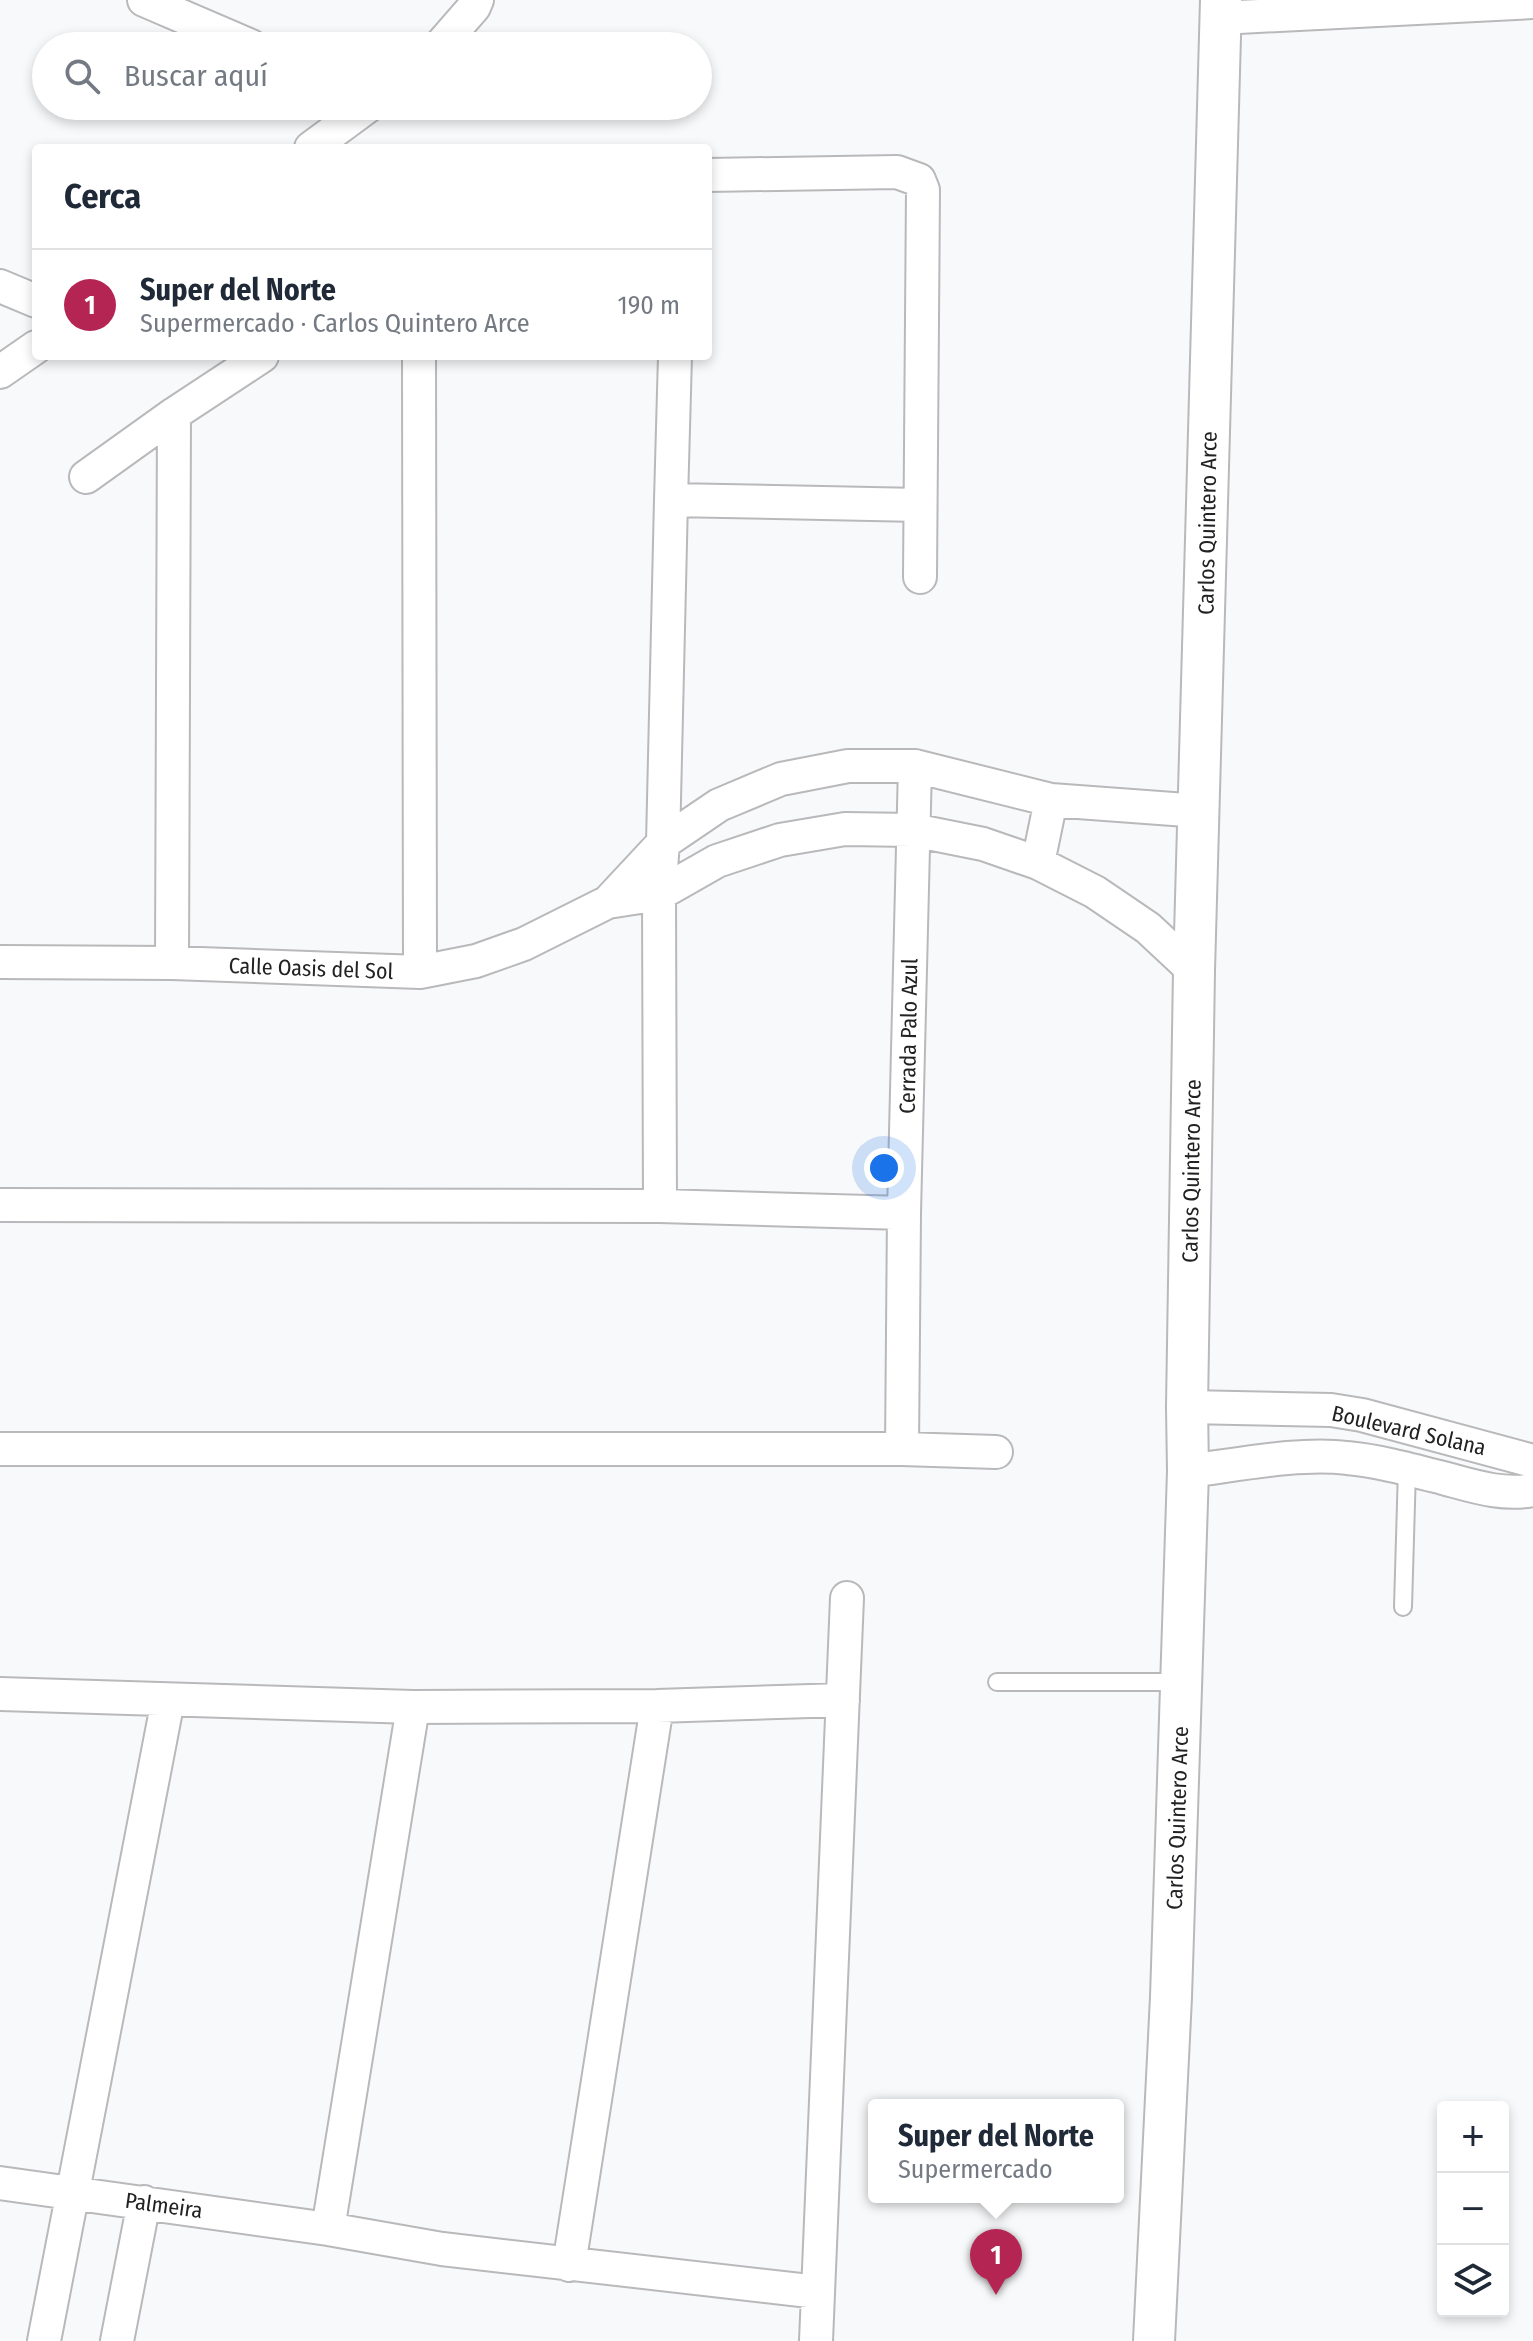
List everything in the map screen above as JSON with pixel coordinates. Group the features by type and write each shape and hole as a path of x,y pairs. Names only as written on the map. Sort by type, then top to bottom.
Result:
{"street":[{"path":"144,0 218,32"},
{"path":"1220,9 1533,2"},
{"path":"451,32 475,3"},
{"name":"Carlos Quintero Arce","path":"1154,2341 1171,1997 1188,1471 1194,971 1220,9"},
{"path":"316,144 349,120"},
{"path":"712,175 897,172 919,180 923,190 920,577"},
{"path":"0,286 32,299"},
{"path":"0,372 32,350"},
{"path":"86,477 256,360"},
{"path":"419,360 420,972"},
{"path":"660,1206 659,894 663,843 675,360"},
{"path":"172,963 174,414"},
{"path":"671,500 920,505"},
{"name":"Calle Oasis del Sol","path":"608,902 663,843 719,805 781,779 848,766 915,766 1051,800 1200,811"},
{"name":"Cerrada Palo Azul","path":"902,1449 904,1213 915,766"},
{"path":"1038,863 1051,800"},
{"name":"Calle Oasis del Sol","path":"0,962 172,963 420,972 476,961 524,944 608,902 659,894 717,861 780,840 845,829 913,830 983,844 1038,863 1095,892 1148,928 1194,971"},
{"path":"0,1205 660,1206 904,1213"},
{"name":"Boulevard Solana","path":"1187,1407 1331,1410 1533,1461"},
{"path":"0,1449 902,1449 996,1452"},
{"name":"Boulevard Solana","path":"1188,1471 1319,1456 1407,1469 1494,1491 1516,1494 1533,1490"},
{"path":"816,2341 847,1598"},
{"path":"0,1694 413,1707 657,1706 843,1700"},
{"path":"44,2341 168,1700"},
{"path":"569,2265 657,1706"},
{"path":"328,2229 413,1707"},
{"name":"Palmeira","path":"0,2183 328,2229 442,2249 818,2292"},
{"path":"117,2341 144,2202"}],"lane":[{"path":"1403,1607 1407,1469"},
{"path":"997,1682 1182,1682"}],"place":[{"name":"Super del Norte","path":"996,2295"}]}
